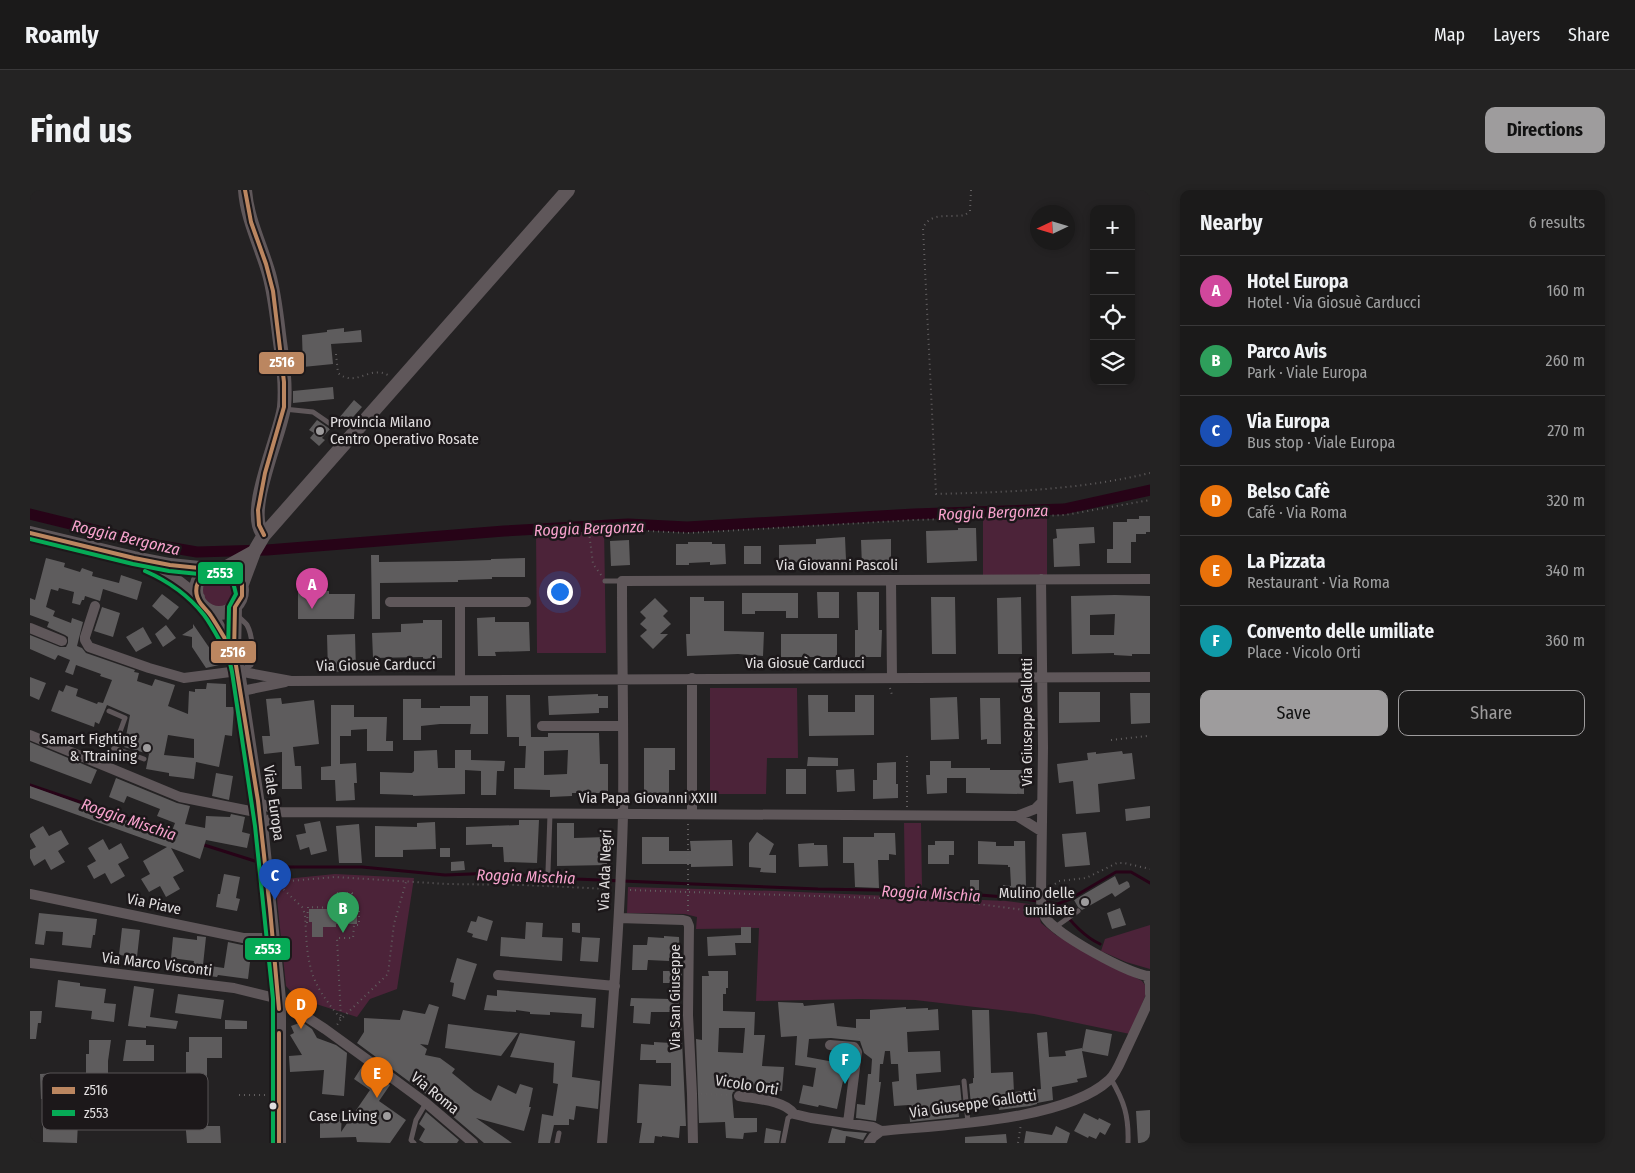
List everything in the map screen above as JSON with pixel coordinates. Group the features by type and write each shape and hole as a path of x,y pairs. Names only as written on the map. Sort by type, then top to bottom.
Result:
{"street":[{"path":"245,190 250,220 269,275 276,306 283,363 284,409 260,495 258,514 260,531 264,535"},
{"path":"209,569 201,576 196,591 201,604 208,610 219,613 236,611 242,596 242,584 254,552 264,535 568,190"},
{"path":"30,533 170,565 209,569 216,567 225,568 236,574 242,584"},
{"path":"225,568 254,552"},
{"path":"134,558 166,573 198,598"},
{"name":"Via Giuseppe Gallotti","path":"1041,579 1043,678 1042,910"},
{"name":"Via Giovanni Pascoli","path":"622,580 1150,579"},
{"path":"622,580 622,679"},
{"path":"891,580 892,678"},
{"path":"390,602 526,602"},
{"path":"460,602 460,679"},
{"path":"95,606 85,637 89,647 184,678 238,671"},
{"name":"Viale Europa","path":"208,610 234,653"},
{"name":"Viale Europa","path":"236,611 234,653 242,691 260,814 279,1000 279,1143"},
{"path":"30,628 62,640"},
{"name":"Via Giosuè Carducci","path":"238,671 291,680 1150,677"},
{"path":"690,813 692,678"},
{"name":"Via Ada Negri","path":"602,1143 619,918 623,814 622,679"},
{"name":"Via Giosuè Carducci","path":"242,691 291,680"},
{"path":"542,726 623,726"},
{"path":"30,735 180,797 260,814 276,816 279,812"},
{"path":"1017,816 1035,809 1041,803"},
{"path":"260,814 279,812"},
{"name":"Via Papa Giovanni XXIII","path":"279,812 1017,816"},
{"path":"1017,816 1041,831"},
{"name":"Via Piave","path":"30,894 243,938 262,938 272,935"},
{"path":"1042,910 1045,919 1054,928 1099,955 1148,976 1150,994"},
{"path":"619,918 687,921"},
{"name":"Via San Giuseppe","path":"687,921 690,926 688,1015 693,1143"},
{"name":"Via Marco Visconti","path":"30,963 234,988 279,1000"},
{"path":"498,975 615,986"},
{"path":"1110,1079 1150,998"},
{"name":"Via Roma","path":"279,1000 330,1032 426,1103 473,1143"},
{"path":"830,1045 856,1048 857,1052 848,1123"},
{"name":"Via Giuseppe Gallotti","path":"881,1131 968,1123 1023,1115 1063,1104 1086,1095 1110,1079"},
{"name":"Vicolo Orti","path":"739,1096 770,1101 790,1109 794,1114 873,1127 881,1131"},
{"path":"868,1143 881,1131"}],"lane":[{"path":"284,409 312,412 328,424"},
{"path":"605,581 622,580"},
{"path":"236,611 246,624 253,655 251,665 238,671"},
{"path":"107,767 125,718 109,711"},
{"path":"114,748 144,759"},
{"path":"548,871 550,813"},
{"path":"1054,928 1078,911"},
{"path":"1110,1079 1124,1104 1128,1119 1128,1143"},
{"path":"964,1081 968,1123"},
{"path":"414,1143 411,1140 416,1120 426,1103"},
{"name":"Vicolo Orti","path":"783,1143 788,1118 794,1114"},
{"path":"557,1143 559,1133"}],"path":[{"path":"971,190 970,211 965,215 931,218 926,222 924,228 936,494 1062,488 1128,478 1150,472"},
{"path":"336,354 338,373 344,378 351,379 380,371 398,383"},
{"path":"605,581 593,564 589,532 629,530 688,533 914,520 1065,515 1150,500"},
{"path":"1111,740 1147,736"},
{"path":"907,752 907,814"},
{"path":"687,921 690,813"},
{"path":"1041,894 1059,881 1086,878 1117,863 1150,868"},
{"path":"341,1019 326,1001 316,983 310,965 305,914 302,907 276,883 335,878 406,882 620,884 688,892 946,900 1042,910"},
{"path":"330,1032 388,974 394,924 406,882"},
{"path":"306,923 308,907 335,908 335,893 352,893 352,908 359,908 359,925 354,925 353,938 337,938 341,1019"},
{"name":"Vicolo Orti","path":"692,1094 739,1096"},
{"path":"239,1095 271,1095"},
{"path":"1018,1143 1023,1115"}],"shaded area":[{"path":"1047,511 1047,575 983,575 983,513"},
{"path":"604,526 606,653 537,653 536,531"},
{"path":"219,572 226,573 232,577 236,583 236,597 232,603 226,607 219,608 212,607 206,603 202,597 201,590 202,583 206,577 212,573"},
{"path":"710,688 797,688 798,758 767,758 766,794 710,794"},
{"path":"904,823 921,823 922,888 905,888"},
{"path":"335,874 414,878 397,989 370,999 357,1017 316,1004 308,1010 286,986 275,880"},
{"path":"628,887 1006,901 1036,905 1041,923 1056,935 1142,981 1148,989 1130,1034 1034,1014 915,1000 756,1001 759,928 696,929 697,917 685,914 627,913"},
{"path":"1150,925 1150,969 1126,962 1101,951 1105,939"}],"building":[{"path":"344,328 344,332 361,330 362,342 331,344 333,364 303,367 302,335"},
{"path":"333,387 334,399 293,403 293,391"},
{"path":"354,400 362,407 346,425 339,418"},
{"name":"Provincia Milano Centro Operativo Rosate","path":"317,420 330,429 322,438 325,440 319,446 310,438 314,433 309,430"},
{"path":"1139,516 1150,516 1150,532 1136,534 1136,542 1131,542 1131,563 1107,563 1107,549 1113,549 1113,522 1127,522 1127,519 1139,519"},
{"path":"1094,527 1095,543 1079,544 1080,566 1054,567 1053,539 1057,538 1056,529"},
{"path":"958,528 976,528 977,561 927,563 926,531 958,530"},
{"path":"845,537 846,560 779,563 779,545 816,544 816,539"},
{"path":"891,539 891,563 872,563 872,567 862,567 861,540"},
{"path":"629,540 630,565 611,566 610,541"},
{"path":"688,542 725,544 726,564 710,565 710,562 676,565 676,544 688,544"},
{"path":"744,546 761,546 761,564 744,564"},
{"path":"371,555 379,555 379,562 525,558 525,577 492,577 492,579 458,580 458,582 380,583 380,619 372,619"},
{"path":"46,558 65,563 64,567 80,572 82,568 93,572 92,576 119,583 121,575 142,582 137,600 103,589 100,601 85,596 80,605 72,603 74,592 59,588 58,591 51,589 46,607 55,611 53,616 71,623 72,618 83,622 77,646 86,653 135,670 134,672 139,673 137,681 152,686 155,679 175,685 168,706 188,714 189,691 195,692 195,689 206,689 207,683 226,684 226,707 234,707 232,736 225,735 219,767 196,762 194,779 169,776 169,773 146,769 149,754 124,747 130,715 107,705 99,724 95,722 94,727 51,711 59,690 63,692 66,685 78,689 76,696 97,704 98,702 103,703 112,680 76,665 73,675 65,672 70,660 58,655 55,660 30,649 30,635 60,647 66,647 68,643 68,637 47,627 49,622 30,615 30,598 35,600","holes":["168,735 194,739 194,758 164,755"]},
{"path":"298,591 329,591 329,594 355,594 354,619 298,619"},
{"path":"817,592 839,592 839,618 818,618"},
{"path":"857,592 879,592 879,630 882,630 881,657 855,657 855,630 858,630"},
{"path":"742,593 798,593 798,618 786,618 786,611 755,611 755,614 742,614"},
{"path":"162,594 179,607 168,620 152,606"},
{"path":"1071,596 1150,596 1150,654 1132,654 1132,656 1114,655 1114,653 1072,654","holes":["1115,614 1114,635 1090,635 1090,615"]},
{"path":"690,597 704,597 704,601 724,601 724,631 764,632 763,656 738,654 687,656 686,634 690,634"},
{"path":"931,597 955,597 956,654 932,654"},
{"path":"1021,597 1022,654 998,654 997,598"},
{"path":"655,598 668,611 663,616 671,624 660,634 668,634 653,649 640,636 647,630 640,624 646,618 640,612"},
{"path":"102,607 120,613 113,637 94,631"},
{"path":"495,617 495,622 529,622 530,651 495,652 496,656 478,656 477,618"},
{"path":"423,620 442,620 442,658 373,658 372,633 401,632 401,624 423,623"},
{"path":"193,624 217,659 219,665 206,668 192,647 192,637 182,635 193,628"},
{"path":"166,625 176,638 163,647 155,634"},
{"path":"143,627 152,643 136,652 126,637"},
{"path":"355,634 356,671 328,672 327,635"},
{"path":"781,634 837,634 837,657 781,657"},
{"path":"30,677 46,683 39,700 30,696"},
{"path":"1059,692 1100,692 1100,722 1059,723"},
{"path":"1130,693 1150,693 1150,723 1131,724"},
{"path":"598,694 598,696 608,696 608,708 599,708 599,713 549,715 548,696"},
{"path":"506,695 530,695 531,737 548,737 548,733 599,733 600,764 608,764 608,793 572,793 572,796 550,797 550,790 514,789 514,768 525,768 526,746 519,746 519,737 507,737","holes":["568,750 567,774 544,775 544,751"]},
{"path":"808,695 828,695 828,712 855,712 855,695 874,695 874,735 809,736"},
{"path":"470,696 488,696 488,734 470,734 471,724 440,724 421,726 421,740 403,740 403,699 421,699 421,708 440,708 440,706 470,706"},
{"path":"957,697 959,739 931,740 930,698"},
{"path":"281,698 282,704 314,700 319,744 293,747 295,766 301,766 302,789 282,789 282,752 264,754 262,736 270,736 266,699"},
{"path":"980,698 1000,698 1001,744 987,744 987,739 981,740"},
{"path":"331,705 354,705 354,717 387,717 386,741 393,741 393,751 367,751 367,729 351,730 351,736 340,736 340,764 356,763 357,783 354,783 355,800 336,801 335,780 321,780 321,767 331,766"},
{"path":"30,742 97,770 91,784 30,761"},
{"path":"644,748 675,748 675,770 669,770 669,797 644,797"},
{"path":"437,750 438,768 455,768 455,750 471,750 471,760 505,761 504,771 497,771 496,795 481,795 481,771 465,770 465,794 413,796 380,794 380,772 412,773 414,771 414,751"},
{"path":"1122,751 1123,754 1132,753 1135,779 1098,784 1100,812 1076,814 1073,781 1059,783 1057,764 1088,760 1087,753 1096,752 1096,754"},
{"path":"808,757 838,758 838,766 807,766"},
{"path":"930,761 951,761 951,768 1024,770 1024,794 966,793 966,778 947,778 947,793 927,794 926,775 930,775"},
{"path":"896,762 898,798 873,799 873,780 877,780 877,763"},
{"path":"786,769 806,769 806,794 786,794"},
{"path":"854,769 855,791 837,792 836,770"},
{"path":"216,773 233,776 229,800 212,796"},
{"path":"116,778 177,803 190,806 185,824 205,828 206,816 230,817 231,814 245,817 242,832 250,834 247,848 206,840 200,859 171,848 184,871 173,877 180,889 166,897 160,886 149,892 141,879 150,874 143,861 167,847 30,798 30,786 170,836 175,823 157,816 160,809 127,796 124,803 109,797"},
{"path":"1150,806 1150,818 1126,821 1125,809"},
{"path":"519,820 539,820 537,863 504,862 503,847 492,847 492,844 466,845 466,827 519,825"},
{"path":"320,821 327,851 311,855 309,847 300,850 296,835 306,833 304,824"},
{"path":"435,822 436,849 403,850 403,857 375,857 375,826 417,827 417,823"},
{"path":"557,823 574,823 574,838 606,837 607,865 557,866"},
{"path":"359,824 362,863 339,863 336,826"},
{"path":"43,826 49,836 61,830 69,844 58,851 65,862 51,870 45,859 34,866 30,858 30,850 36,847 30,834"},
{"path":"757,832 774,844 769,855 776,855 776,873 760,872 761,868 749,867 749,843"},
{"path":"1086,832 1090,865 1065,867 1062,834"},
{"path":"874,833 895,833 896,855 889,854 889,860 878,860 879,888 855,887 854,863 843,863 843,837 874,837"},
{"path":"642,837 669,837 669,851 691,851 690,841 732,840 733,866 691,867 691,864 642,864"},
{"path":"103,839 109,850 121,843 129,858 118,864 125,876 111,884 105,873 94,879 87,866 96,861 88,848"},
{"path":"935,841 954,841 954,855 949,855 949,864 928,864 928,845 935,845"},
{"path":"978,841 996,842 996,846 1014,846 1014,841 1025,841 1026,887 1034,887 1034,895 1003,894 1003,885 1011,886 1010,867 1008,865 978,864"},
{"path":"814,843 814,845 827,845 828,866 799,867 798,844"},
{"path":"440,848 450,848 450,857 440,857"},
{"path":"464,861 465,870 451,871 451,862"},
{"path":"224,874 240,877 236,898 240,899 237,911 216,907"},
{"path":"1115,876 1119,885 1127,881 1130,887 1115,897 1112,893 1082,910 1078,907 1074,900"},
{"path":"970,880 979,880 979,890 970,890"},
{"path":"1120,908 1126,925 1112,929 1107,913"},
{"path":"309,909 357,909 357,924 336,924 336,927 323,927 323,937 312,937 312,922 309,922"},
{"path":"39,913 97,919 91,948 62,945 63,932 46,931 44,945 35,944"},
{"path":"478,916 493,921 487,941 472,937 473,934 467,932 471,921 476,922"},
{"path":"526,922 543,923 542,937 563,938 562,961 500,956 501,937 525,939"},
{"path":"572,923 580,923 580,933 572,932"},
{"path":"741,927 751,927 751,943 735,943 736,955 708,956 707,937 741,935"},
{"path":"122,928 140,930 137,957 119,955"},
{"path":"197,936 206,937 203,965 224,968 228,942 252,945 248,979 192,974 194,961 171,958 173,937 197,940"},
{"path":"664,936 679,937 680,958 669,958 669,961 648,960 647,970 632,970 633,945 647,945 648,937 664,938"},
{"path":"582,937 600,938 598,962 580,961"},
{"path":"457,958 477,964 465,1000 452,996 454,983 450,982"},
{"path":"663,971 681,971 682,975 681,994 679,994 679,1019 681,1019 686,1126 680,1126 679,1138 655,1136 654,1143 639,1143 642,1123 637,1123 639,1084 671,1086 671,1063 656,1063 656,1060 640,1060 641,1044 654,1045 654,1042 671,1043 670,1012 651,1012 650,1024 633,1023 634,1006 630,1006 631,998 670,999 670,983 663,983"},
{"path":"708,971 728,971 728,988 726,988 726,994 723,994 723,1011 755,1012 754,1035 765,1035 762,1066 784,1067 782,1091 739,1087 739,1089 733,1092 734,1118 757,1118 757,1132 744,1133 743,1139 726,1138 725,1122 699,1123 696,1039 702,1040 702,976 709,976","holes":["719,1028 745,1028 743,1053 718,1052"]},
{"path":"58,980 80,983 80,986 106,989 104,1003 116,1004 114,1022 91,1019 92,1011 55,1007"},
{"path":"134,986 154,989 150,1017 178,1021 176,1029 128,1026"},
{"path":"497,990 596,998 594,1028 581,1027 582,1014 550,1012 550,1015 530,1014 530,1012 516,1010 516,1012 484,1010 487,995 497,996"},
{"path":"178,994 224,1000 221,1019 175,1013"},
{"path":"778,1002 803,1003 804,1006 834,1003 837,1026 856,1028 856,1019 870,1019 870,1010 906,1007 906,1009 938,1009 939,1030 907,1032 908,1052 940,1051 941,1072 916,1074 917,1090 960,1085 962,1106 958,1106 959,1117 910,1122 909,1105 894,1106 892,1082 899,1081 898,1064 891,1064 890,1051 885,1051 883,1064 880,1064 879,1082 881,1082 876,1121 856,1118 857,1104 865,1105 868,1074 871,1074 872,1059 864,1053 860,1041 831,1038 809,1039 807,1057 834,1062 833,1065 846,1067 837,1109 799,1103 803,1085 813,1087 816,1068 795,1065 797,1036 781,1037"},
{"path":"429,1004 439,1007 428,1045 420,1044 427,1049 425,1055 440,1058 455,1069 452,1073 474,1091 491,1101 498,1085 516,1094 520,1084 533,1088 529,1107 531,1107 524,1131 476,1118 512,1143 484,1143 430,1097 357,1043 364,1032 364,1018 400,1020 403,1010 425,1014"},
{"path":"972,1010 989,1010 991,1073 1013,1072 1014,1092 1041,1089 1037,1033 1047,1032 1049,1057 1066,1056 1065,1051 1082,1048 1082,1050 1086,1029 1112,1034 1108,1056 1082,1051 1087,1077 1077,1079 1078,1082 1052,1087 1053,1100 1030,1106 999,1110 998,1104 971,1105 969,1084 973,1083 974,1078"},
{"path":"30,1011 42,1011 41,1023 38,1023 36,1039 30,1039"},
{"path":"225,1020 247,1021 247,1029 225,1029"},
{"path":"302,1022 312,1029 317,1038 336,1045 347,1053 344,1096 322,1094 324,1070 290,1072 289,1056 302,1055 290,1035 294,1033 291,1026"},
{"path":"448,1024 518,1033 501,1056 445,1048"},
{"path":"520,1033 575,1041 572,1077 600,1081 598,1109 576,1106 574,1120 569,1119 569,1125 554,1125 550,1143 538,1143 542,1114 553,1116 558,1084 553,1083 554,1063 510,1057"},
{"path":"189,1037 222,1037 222,1058 207,1058 207,1073 186,1073 186,1052 189,1052"},
{"path":"89,1040 111,1040 108,1073 86,1073 86,1054 89,1054"},
{"path":"126,1040 146,1040 146,1045 154,1045 154,1061 123,1061"},
{"path":"363,1065 390,1085 379,1101 406,1120 390,1143 357,1142 356,1137 320,1138 320,1115 342,1114 341,1132 370,1090 354,1079"},
{"path":"40,1074 42,1074 42,1099 41,1099"},
{"path":"1150,1110 1150,1143 1138,1143 1136,1111"},
{"path":"426,1112 459,1140 457,1143 424,1143 419,1140 425,1129 419,1124"},
{"path":"1084,1113 1111,1124 1105,1135 1100,1132 1096,1139 1089,1136 1088,1138 1074,1131"},
{"path":"208,1126 220,1126 221,1143 187,1143 186,1130 208,1130"},
{"path":"1056,1126 1070,1133 1067,1143 1024,1143 1026,1131 1052,1135"},
{"path":"766,1128 781,1131 779,1143 764,1143"},
{"path":"832,1128 867,1133 863,1140 846,1136 845,1143 828,1143"},
{"path":"43,1130 78,1130 77,1143 43,1142"},
{"path":"1006,1134 1007,1143 965,1143 965,1137"}],"waterway":[{"name":"Roggia Bergonza","path":"30,514 156,545 197,552 267,550 504,531 628,524 687,527 914,514 1064,509 1150,490"},
{"name":"Roggia Mischia","path":"30,785 174,834"},
{"name":"Roggia Mischia","path":"201,844 261,863"},
{"name":"Roggia Mischia","path":"270,865 279,867 362,867 445,875 496,873 576,879 693,884 930,891 1017,898 1058,904 1116,872 1131,872 1150,883"},
{"path":"1058,904 1077,927 1088,937 1100,944"}],"transit line":[{"name":"z516","path":"245,190 251,222 266,264 273,291 284,382 284,407 265,473 258,510 259,525 264,535"},
{"name":"z516","path":"30,533 170,565 209,569 216,567 225,568"},
{"name":"z553","path":"30,539 169,571 209,575 221,573 228,575 233,582 236,594 229,607 228,654 255,826 273,999 273,1143"},
{"name":"z516","path":"216,567 231,570 242,584 242,596 235,607 234,653 210,614 201,604 196,592 198,581 201,577 205,572 216,567"},
{"name":"z553","path":"145,571 162,579 178,590 198,608 228,655 229,660"},
{"name":"z516","path":"234,653 258,801"},
{"name":"z516","path":"234,653 258,801"},
{"name":"z516","path":"258,801 270,909"},
{"name":"z516","path":"258,801 270,909"},
{"name":"z516","path":"270,909 279,1009"},
{"name":"z516","path":"270,909 279,1009"},
{"name":"z516","path":"279,1033 279,1143"}],"place":[{"name":"Provincia Milano Centro Operativo Rosate","path":"320,431"},
{"name":"Hotel Europa","path":"312,609"},
{"name":"Samart Fighting & Ttraining","path":"147,748"},
{"name":"Via Europa","path":"275,900"},
{"name":"Mulino delle umiliate","path":"1085,902"},
{"name":"Parco Avis","path":"343,933"},
{"name":"Belso Cafè","path":"301,1029"},
{"name":"Convento delle umiliate","path":"845,1084"},
{"name":"La Pizzata","path":"377,1098"},
{"name":"Case Living","path":"387,1116"}]}
